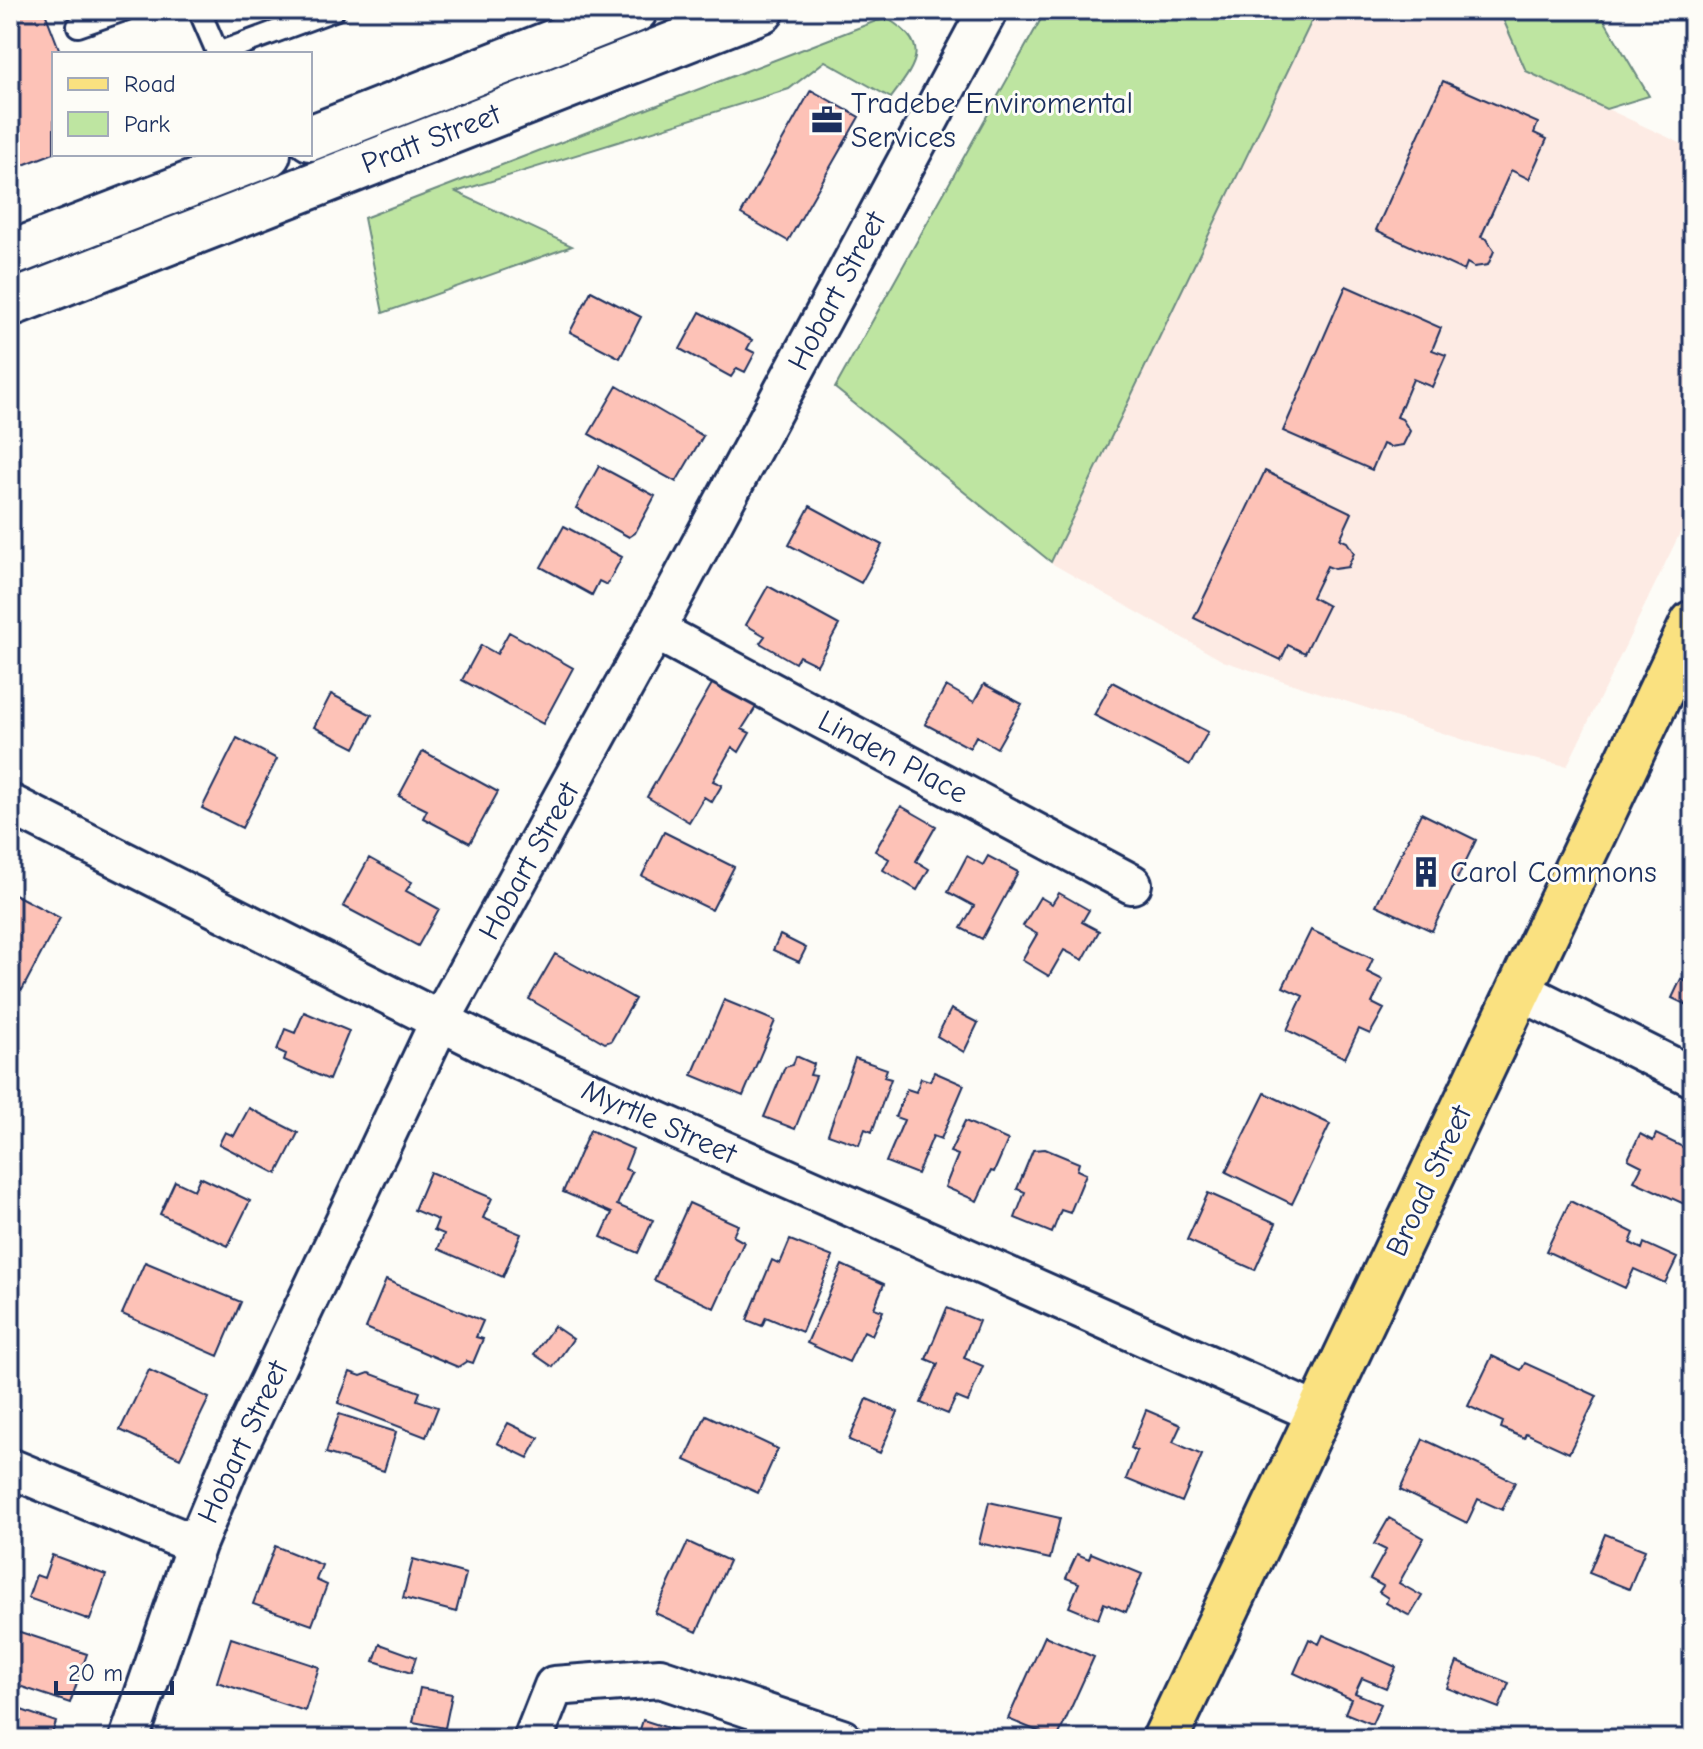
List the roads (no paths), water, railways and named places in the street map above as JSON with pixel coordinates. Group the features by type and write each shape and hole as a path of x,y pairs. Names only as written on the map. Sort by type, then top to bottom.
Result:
{"main road":[{"name":"Broad Street","path":"1165,1739 1693,623"}],"street":[{"name":"Pratt Street","path":"312,137 635,10"},
{"name":"Hobart Street","path":"129,1739 196,1545 237,1450 439,1023 655,630 988,10"},
{"name":"Pratt Street","path":"10,304 747,13"},
{"path":"10,254 258,156"},
{"name":"Linden Place","path":"655,630 1132,884"},
{"name":"Myrtle Street","path":"10,804 439,1023 1319,1414"},
{"path":"1519,990 1693,1077"},
{"path":"10,1468 196,1545"},
{"path":"533,1739 554,1686 660,1678 842,1739"}],"lane":[{"path":"78,26 124,10"},
{"path":"199,10 217,52"},
{"path":"223,52 334,10"}],"place":[{"name":"Tradebe Enviromental Services","path":"827,120"},
{"name":"Carol Commons","path":"1426,872"}]}
